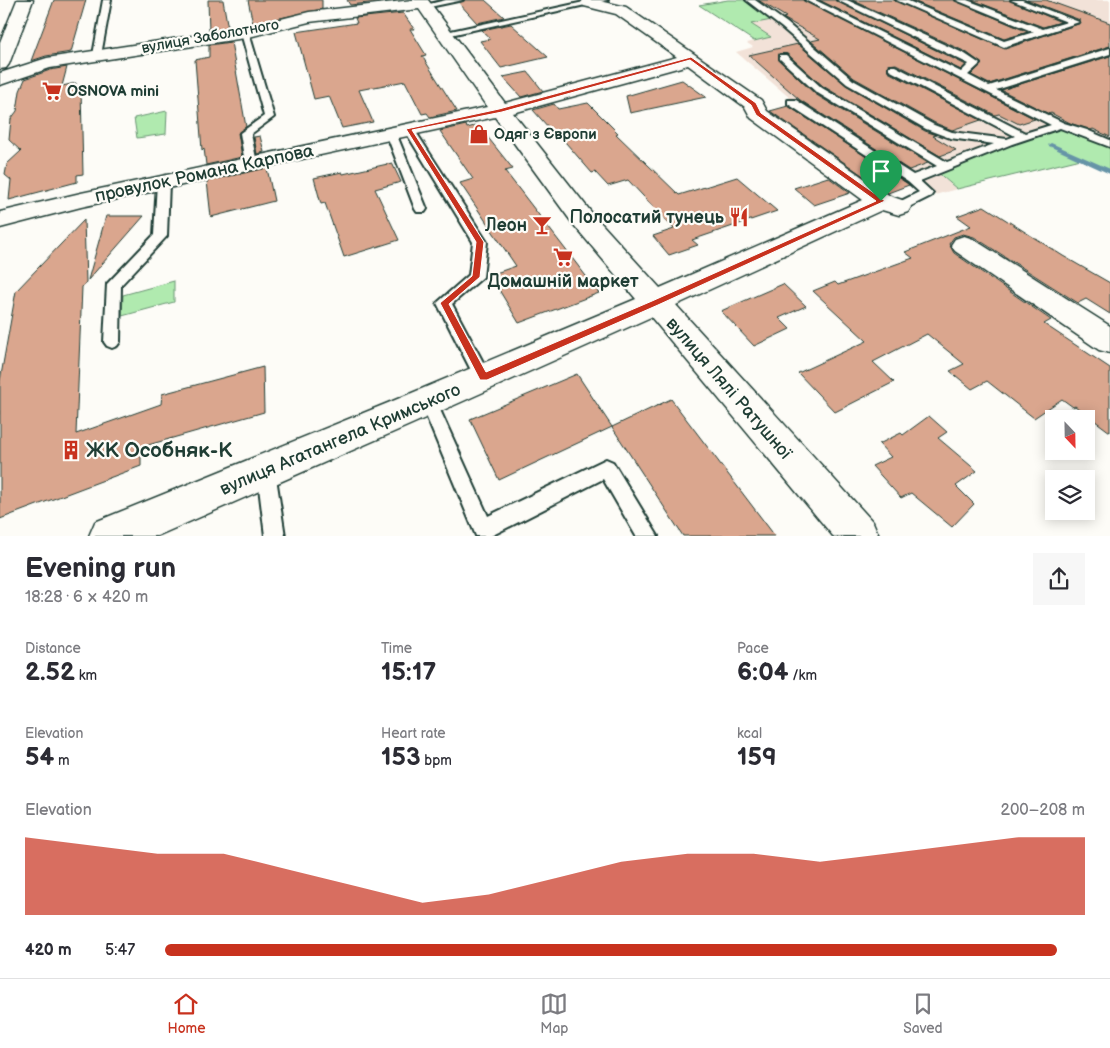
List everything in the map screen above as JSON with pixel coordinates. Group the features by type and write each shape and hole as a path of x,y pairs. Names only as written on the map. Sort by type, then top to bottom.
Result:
{"street":[{"path":"0,64 25,0"},
{"path":"302,0 309,17"},
{"path":"597,1 620,10 691,58 754,104 758,114 782,132 890,204"},
{"name":"вулиця Заболотного","path":"0,79 47,63 246,33 309,17 423,3"},
{"name":"вулиця Лялі Ратушної","path":"423,3 500,110 582,218 859,536"},
{"name":"провулок Романа Карпова","path":"0,220 163,182 500,110 691,58"},
{"name":"вулиця Агатангела Кримського","path":"109,536 266,471 890,204"},
{"path":"964,246 1110,342"}],"lane":[{"path":"97,55 107,0"},
{"path":"423,3 459,0"},
{"path":"750,0 784,25 850,82 930,127 950,135 1008,142"},
{"path":"808,0 963,75 1060,125 1083,132 1110,144"},
{"path":"841,0 962,56 975,64 963,75"},
{"path":"900,0 1004,44 1075,22 1015,0"},
{"path":"960,0 1042,32"},
{"path":"446,34 597,1"},
{"path":"246,33 269,117 245,133 251,163"},
{"path":"988,89 1110,51"},
{"path":"783,57 820,90 947,166"},
{"path":"892,68 1024,137"},
{"path":"792,102 912,180 927,193 890,204"},
{"path":"912,180 1008,142 1060,125"},
{"path":"400,131 421,209"},
{"path":"400,131 480,242 476,277 444,303 484,378"},
{"path":"112,342 114,284 160,236 163,182"},
{"path":"428,401 483,529 606,468 648,536"},
{"path":"266,471 275,536"}],"shaded area":[{"path":"750,0 1110,0 1110,144 1065,123 936,172 957,189 927,197 914,187 850,179 782,132 790,98 736,52 753,47 747,43 771,37 750,24"}],"green space":[{"path":"728,0 750,0 777,19 751,24 771,37 754,41 699,5"},
{"path":"167,111 166,134 137,138 134,118"},
{"path":"1060,125 1110,144 1110,172 1081,159 957,189 936,171"},
{"path":"174,281 174,302 122,316 123,295"}],"building":[{"path":"54,0 86,0 71,52 46,56 31,61"},
{"path":"208,0 223,0 228,29 209,32"},
{"path":"248,0 322,0 322,9 253,24"},
{"path":"347,0 395,0 350,5"},
{"path":"465,0 485,0 504,17 477,23 459,3"},
{"path":"758,0 803,0 1035,119 1019,124 999,114 995,115 896,64 888,65 888,72 981,120 952,130 935,123 854,78 811,41 820,39 783,18 786,17"},
{"path":"819,0 835,0 966,65 961,70"},
{"path":"852,0 894,0 1005,49 1081,23 1080,20 1027,0 1046,0 1110,23 1110,46 989,84 971,75 982,64 966,52"},
{"path":"911,0 954,0 1028,32 1004,39"},
{"path":"972,0 1009,0 1061,22 1043,27"},
{"path":"403,13 414,29 410,29 426,55 422,56 457,111 430,117 427,113 422,114 405,81 359,90 373,122 342,128 329,96 314,99 296,32 357,23 355,18"},
{"path":"511,24 548,57 501,68 480,41 490,39 482,30"},
{"path":"231,42 246,127 238,133 242,157 206,165 204,148 202,150 195,60 209,57 209,45"},
{"path":"798,44 846,85 925,131 937,135 933,136 956,150 940,156 823,86 787,54 779,54 779,60 815,94 928,163 909,170 800,100 749,55"},
{"path":"1110,56 1110,137 1093,129 1072,124 1001,90"},
{"path":"67,67 62,86 76,83 76,89 81,89 83,174 77,175 77,182 9,200 11,180 5,175 7,164 21,151 9,140 11,119 17,111 20,91 25,79 50,70"},
{"path":"528,72 543,91 521,97 503,77"},
{"path":"682,80 706,97 630,113 626,96"},
{"path":"588,103 618,133 616,134 679,195 737,177 777,211 692,240 698,245 669,255 653,236 674,229 628,180 608,186 595,172 592,173 559,135 557,137 533,110 554,104 558,109"},
{"path":"788,106 909,185 888,193 770,111"},
{"path":"466,125 467,128 478,125 513,169 505,171 599,293 519,323 490,275 516,266 460,183 473,179 440,131"},
{"path":"260,136 264,152 257,154 254,137"},
{"path":"392,163 401,182 375,189 399,240 344,257 325,203 321,204 314,178 342,172 343,174"},
{"path":"267,168 274,201 211,217 207,181"},
{"path":"828,177 850,193 814,205 794,188"},
{"path":"984,206 1110,283 1110,314 1086,299 1078,303 974,237 963,234 954,237 949,244 954,253 1051,320 1044,324 1110,368 1110,432 1095,421 1095,410 1080,410 1062,399 1034,418 987,381 972,389 950,371 964,364 927,334 873,362 894,382 835,412 798,373 867,341 813,291 835,282 838,285 913,258 905,252 971,226 957,216"},
{"path":"106,216 144,216 88,280"},
{"path":"84,220 86,282 82,287 76,434 161,404 162,394 263,367 264,412 141,447 141,466 0,519 0,381 16,291"},
{"path":"783,284 806,306 779,318 790,329 754,346 721,311"},
{"path":"577,374 612,427 499,480 470,419"},
{"path":"671,399 775,536 683,536 612,427"},
{"path":"929,416 947,432 938,438 977,471 956,486 974,504 952,527 911,493 901,498 872,466 891,457 879,444 901,433 903,435"}],"waterway":[{"path":"1051,145 1110,172"}],"place":[{"name":"OSNOVA mini","path":"52,91"},
{"name":"Одяг з Європи","path":"479,134"},
{"name":"Полосатий тунець","path":"739,217"},
{"name":"Леон","path":"542,225"},
{"name":"Домашній маркет","path":"563,257"},
{"name":"ЖК Особняк-К","path":"71,450"}],"route":[{"path":"691,58 754,104 758,114 881,201 484,378 444,303 476,277 480,242 409,129 500,110 691,58"}]}
